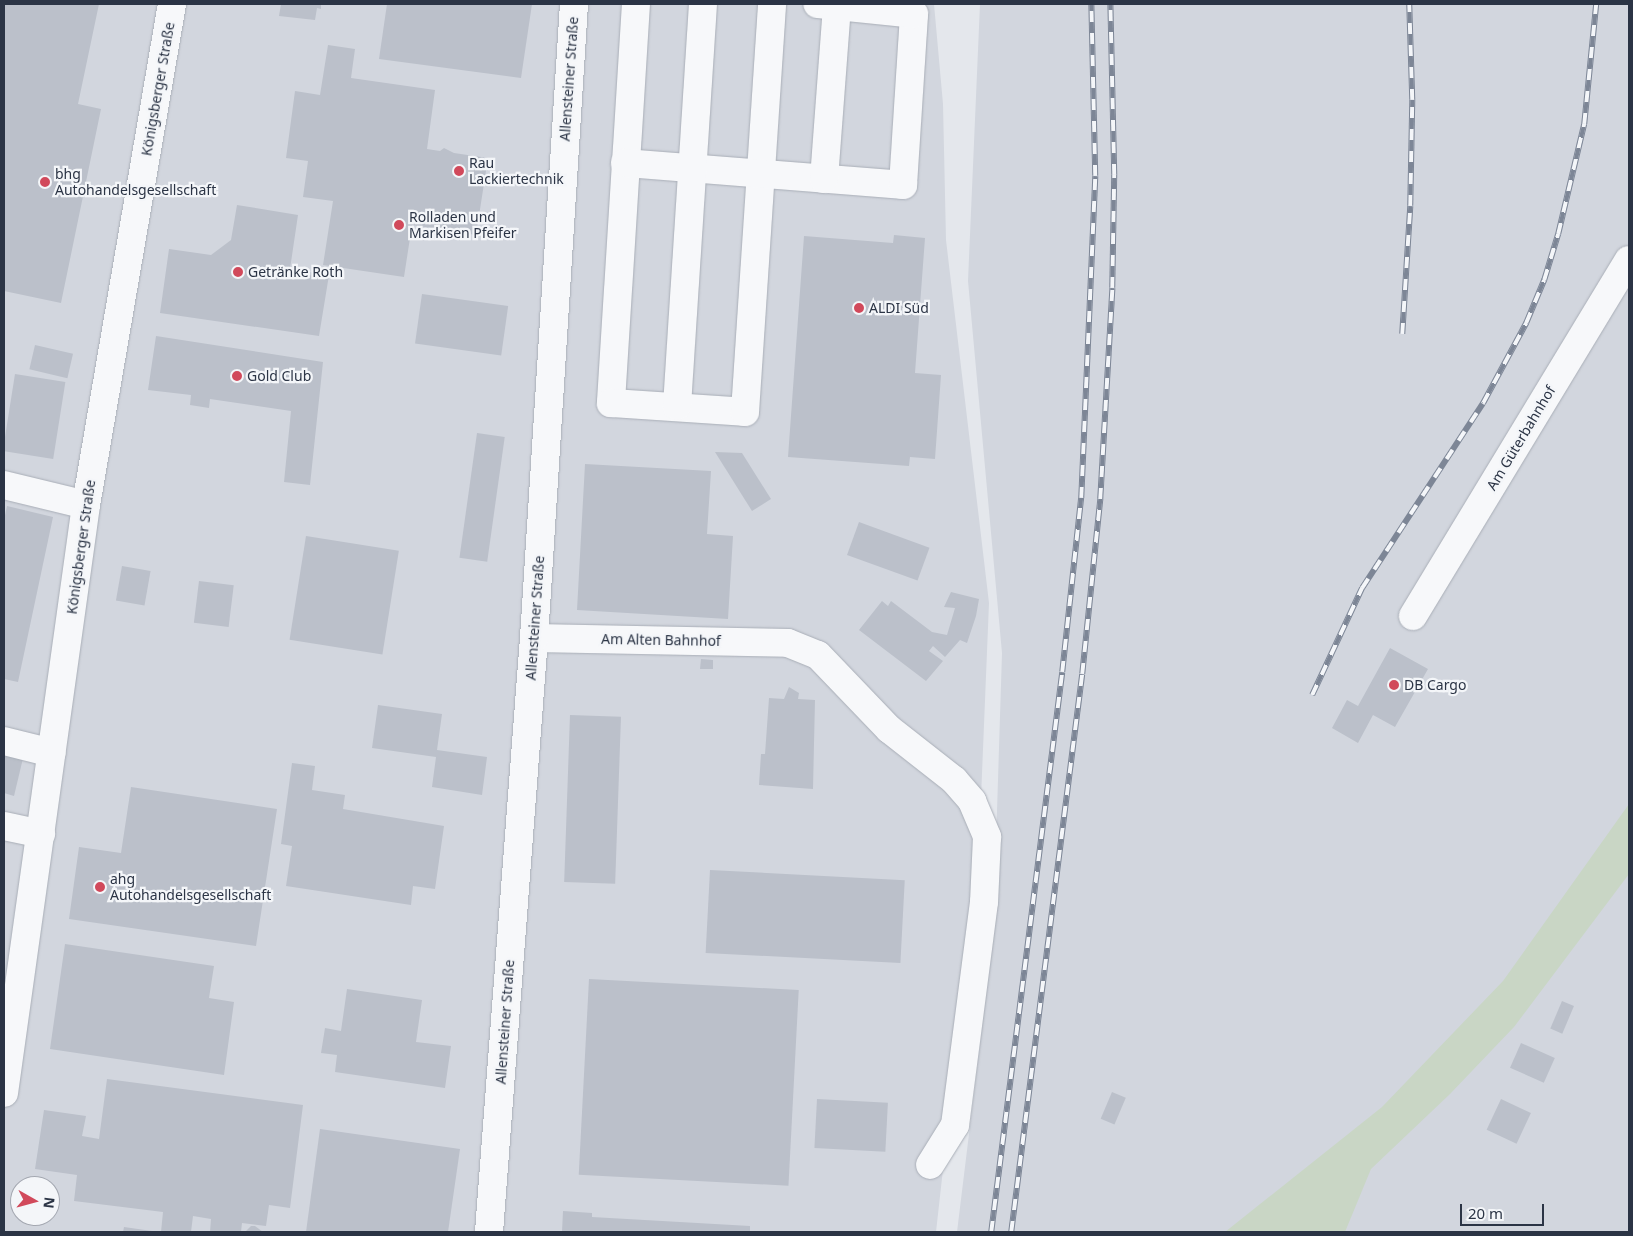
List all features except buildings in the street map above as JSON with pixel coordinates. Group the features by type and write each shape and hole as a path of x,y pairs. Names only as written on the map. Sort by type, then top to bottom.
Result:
{"street":[{"name":"Königsberger Straße","path":"4,1093 86,505 172,4"},
{"name":"Allensteiner Straße","path":"489,1232 534,638 574,4"},
{"path":"636,4 611,403 745,412 772,4"},
{"path":"677,406 703,4"},
{"path":"625,163 760,174 824,179 903,185 914,14 827,5 824,179"},
{"name":"Am Güterbahnhof","path":"1413,616 1629,260"},
{"path":"4,485 86,505"},
{"name":"Am Alten Bahnhof","path":"534,638 788,643 818,655 889,729 954,780 972,801 987,837 984,902 955,1125 930,1165"},
{"path":"4,742 52,753"},
{"path":"4,826 41,834"}],"shaded area":[{"path":"4,4 934,4 943,104 946,240 989,603 979,847 936,1232 4,1232"},
{"path":"980,4 1629,4 1629,1232 957,1232 993,938 1002,653 968,281"}],"green space":[{"path":"1629,804 1629,874 1514,1027 1450,1094 1371,1169 1345,1232 1225,1232 1382,1107 1503,981"}],"railway":[{"path":"991,1232 1062,672 1081,498 1095,176 1091,4"},
{"path":"1011,1232 1082,674 1100,499 1112,288 1114,175 1110,4"},
{"path":"1402,334 1410,206 1412,100 1409,4"},
{"path":"1312,695 1362,588 1483,403 1526,323 1544,280 1558,234 1584,124 1596,4"}],"place":[{"name":"Rau Lackiertechnik","path":"459,171"},
{"name":"bhg Autohandelsgesellschaft","path":"45,182"},
{"name":"Rolladen und Markisen Pfeifer","path":"399,225"},
{"name":"Getränke Roth","path":"238,272"},
{"name":"ALDI Süd","path":"859,308"},
{"name":"Gold Club","path":"237,376"},
{"name":"DB Cargo","path":"1394,685"},
{"name":"ahg Autohandelsgesellschaft","path":"100,887"}]}
